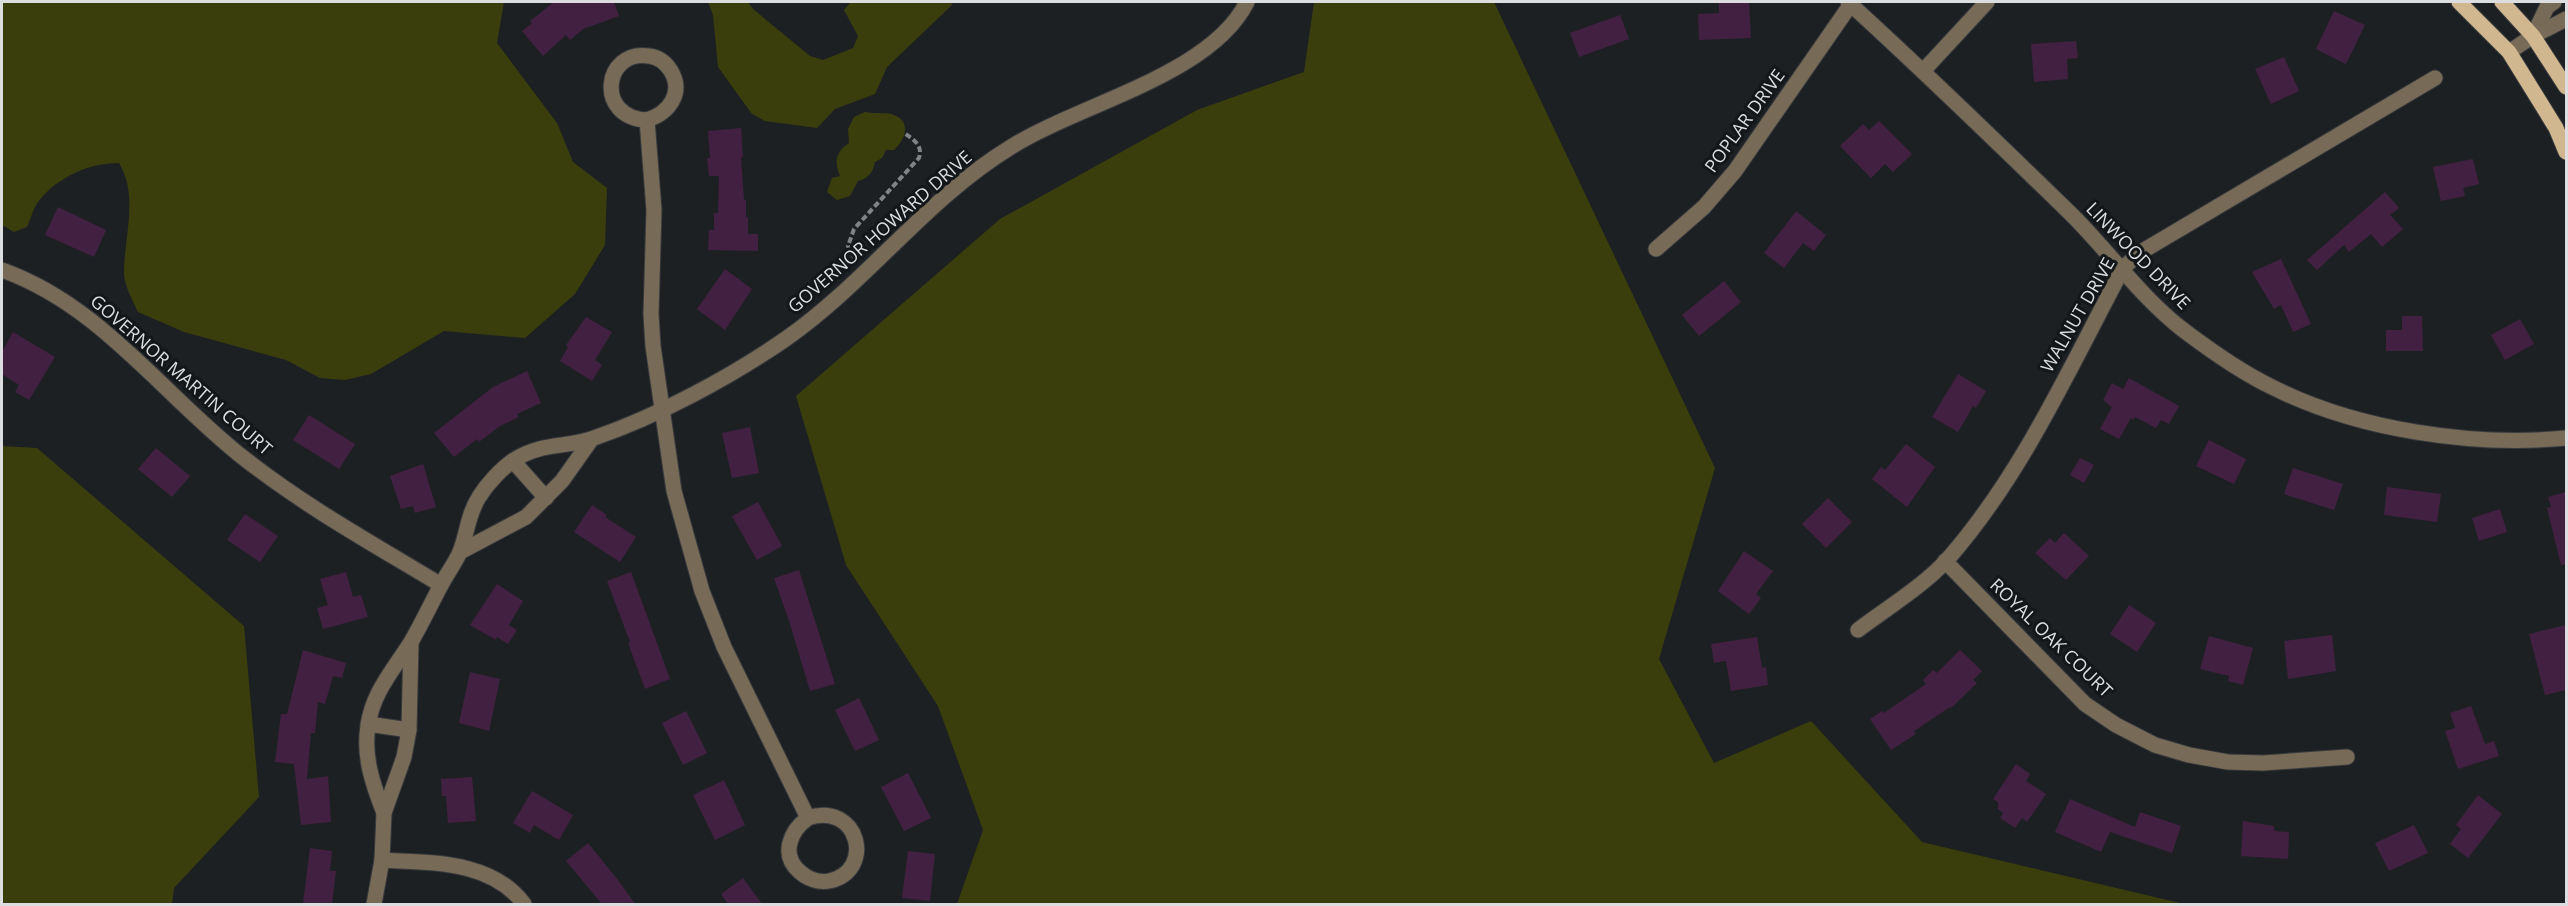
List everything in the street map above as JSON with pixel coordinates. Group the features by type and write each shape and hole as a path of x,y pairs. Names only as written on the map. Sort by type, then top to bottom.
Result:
{"main road":[{"path":"2459,2 2509,52 2556,128 2566,152"},
{"path":"2502,2 2533,36 2566,87"}],"street":[{"name":"GOVERNOR HOWARD DRIVE","path":"384,813 371,780 366,749 368,724 376,694 412,640 460,552 468,520 479,496 492,480 513,461 534,450 591,440 662,409 749,364 799,329 970,174 1011,146 1060,120 1168,73 1200,55 1225,33 1247,2"},
{"path":"1923,70 1987,2"},
{"path":"2533,36 2547,7 2554,2"},
{"name":"LINWOOD DRIVE","path":"1850,3 1923,70 2092,235 2154,303 2182,328 2226,360 2274,389 2322,408 2375,423 2438,435 2537,441 2566,438"},
{"name":"POPLAR DRIVE","path":"1656,249 1704,207 1735,171 1850,3"},
{"path":"2509,52 2533,36 2566,19"},
{"path":"641,55 653,56 669,67 676,87 674,99 669,108 659,116 647,120 626,116 618,109 610,91 611,81 620,64 628,58 641,55"},
{"name":"WALNUT DRIVE","path":"1858,630 1946,561 2001,489 2026,449 2123,268 2141,252 2434,78"},
{"path":"647,120 654,210 652,346 674,491 702,591 724,646 808,818"},
{"name":"GOVERNOR MARTIN COURT","path":"6,273 60,296 94,321 196,417 245,459 306,503 441,585"},
{"path":"460,552 526,517 546,498 591,440"},
{"path":"513,461 546,498"},
{"name":"ROYAL OAK COURT","path":"1946,561 2085,704 2155,745 2189,755 2228,762 2263,763 2347,757"},
{"name":"GOVERNOR HOWARD DRIVE","path":"374,904 382,860 384,813 404,757 409,730 412,640"},
{"path":"368,724 409,730"},
{"path":"818,814 839,818 847,824 855,836 856,857 852,866 838,879 827,882 815,881 804,876 795,868 790,857 791,836 797,825 808,818 818,814"},
{"path":"382,860 449,864 477,870 501,884 524,904"}],"path":[{"path":"866,270 852,256 848,246 849,238 919,158 920,147 904,133"}],"green space":[{"path":"2,2 504,2 497,43 557,123 573,162 607,188 605,245 575,294 525,338 444,331 371,374 345,380 320,378 286,360 184,332 138,312 127,288 124,273 129,203 125,176 119,163 85,169 54,185 36,204 27,227 14,232 2,225"},
{"path":"708,2 748,2 753,9 810,56 823,60 853,48 858,36 844,10 851,2 951,2 952,5 887,67 875,94 835,109 817,128 765,121 752,114 718,67 713,15"},
{"path":"1314,2 1494,2 1715,468 1659,659 1714,763 1811,721 1922,842 2184,904 957,904 983,830 938,706 846,565 796,396 1000,219 1197,110 1304,72"},
{"path":"865,112 891,114 900,118 905,127 904,136 894,150 886,150 882,158 875,162 870,174 858,181 850,196 837,200 827,192 832,178 840,176 837,157 849,143 848,129 854,117"},
{"path":"2,446 37,448 244,626 259,797 174,888 172,904 2,904"}],"building":[{"path":"554,2 614,2 619,16 583,29 570,40 566,35 543,56 522,31 532,23 530,21"},
{"path":"1719,2 1749,2 1751,38 1699,40 1698,14 1719,13"},
{"path":"2334,11 2365,25 2346,64 2316,49"},
{"path":"1620,15 1629,39 1579,57 1570,33"},
{"path":"2076,41 2078,58 2067,59 2068,79 2034,82 2031,44"},
{"path":"2284,57 2299,91 2271,104 2255,69"},
{"path":"1879,121 1912,154 1893,172 1885,164 1871,178 1840,146 1863,124 1869,130"},
{"path":"741,128 743,158 741,157 748,234 758,234 758,251 708,250 709,230 714,230 714,213 718,213 719,176 709,176 708,131"},
{"path":"2473,159 2479,184 2463,188 2465,196 2441,201 2433,167"},
{"path":"2385,192 2399,208 2390,215 2403,229 2382,247 2371,234 2349,252 2344,245 2317,270 2307,260"},
{"path":"58,207 106,230 94,257 45,235"},
{"path":"1796,211 1826,235 1814,251 1803,243 1784,268 1764,253"},
{"path":"2281,259 2311,324 2293,332 2281,305 2274,309 2252,272"},
{"path":"725,269 752,289 725,330 697,309"},
{"path":"1724,281 1741,302 1699,336 1682,315"},
{"path":"2402,316 2422,316 2423,351 2386,351 2386,330 2402,330"},
{"path":"586,317 612,332 595,360 602,365 592,381 560,361 568,347 566,345"},
{"path":"2520,319 2534,344 2505,360 2491,335"},
{"path":"13,332 55,357 29,400 15,392 19,385 2,374 2,352"},
{"path":"527,371 541,403 517,414 519,417 500,426 479,442 477,439 454,457 434,433 493,387"},
{"path":"1958,374 1986,391 1976,408 1973,406 1958,432 1932,417"},
{"path":"2129,378 2179,406 2169,424 2161,420 2156,428 2135,417 2133,420 2131,418 2119,439 2100,429 2112,407 2103,400 2112,383 2123,389"},
{"path":"309,415 355,444 339,469 293,440"},
{"path":"750,427 759,473 732,478 722,433"},
{"path":"2209,440 2246,459 2234,484 2196,466"},
{"path":"1906,444 1935,467 1907,507 1872,479 1881,467 1885,470"},
{"path":"156,448 190,476 172,497 138,469"},
{"path":"2080,458 2094,465 2084,483 2070,475"},
{"path":"423,464 436,507 415,513 413,506 401,509 390,476"},
{"path":"2293,468 2343,484 2334,510 2284,494"},
{"path":"2387,487 2441,494 2437,522 2384,515"},
{"path":"2566,492 2566,564 2561,565 2547,508 2551,507 2548,497"},
{"path":"1828,498 1852,522 1826,548 1802,524"},
{"path":"758,502 782,546 757,560 732,516"},
{"path":"592,505 607,515 605,517 636,537 620,562 574,532"},
{"path":"2500,509 2507,532 2479,541 2472,518"},
{"path":"245,514 278,536 260,562 227,540"},
{"path":"2064,533 2089,556 2066,580 2035,553 2050,538 2055,543"},
{"path":"1744,551 1773,571 1756,594 1761,598 1749,614 1718,591"},
{"path":"799,570 835,684 810,691 774,578"},
{"path":"346,572 353,597 361,595 368,617 323,629 317,608 328,605 320,579"},
{"path":"631,572 670,679 645,689 607,581"},
{"path":"497,584 523,601 509,625 517,630 508,644 470,625"},
{"path":"2129,605 2156,623 2137,652 2110,634"},
{"path":"2566,625 2566,690 2545,695 2529,634"},
{"path":"2332,635 2336,671 2288,679 2284,641"},
{"path":"2209,636 2253,648 2243,685 2228,681 2229,676 2200,669"},
{"path":"1757,637 1762,668 1766,667 1768,685 1731,691 1726,661 1714,663 1711,644"},
{"path":"303,650 346,663 342,678 333,676 325,704 318,702 315,733 311,733 307,779 328,776 331,822 301,825 294,764 275,762 281,714 287,714"},
{"path":"1960,650 1982,671 1973,680 1977,683 1951,708 1914,731 1916,734 1891,750 1870,719 1882,711 1884,713 1926,684 1923,680 1933,670 1937,673"},
{"path":"470,672 500,679 489,731 459,723"},
{"path":"859,698 879,740 855,751 835,710"},
{"path":"2471,706 2485,744 2494,741 2499,756 2458,769 2445,731 2455,728 2450,713"},
{"path":"686,711 707,753 683,765 662,723"},
{"path":"2016,764 2030,774 2026,781 2046,794 2027,822 2022,818 2015,828 2000,818 2003,813 1998,809 1998,802 1993,799"},
{"path":"908,773 931,818 904,831 881,787"},
{"path":"472,777 476,821 448,823 446,796 442,796 441,779"},
{"path":"724,780 745,825 715,840 693,795"},
{"path":"532,791 573,815 559,840 534,825 530,833 513,823"},
{"path":"2478,795 2502,814 2468,858 2450,844 2461,829 2456,825"},
{"path":"2070,799 2135,827 2140,812 2181,826 2172,853 2110,832 2101,852 2055,832"},
{"path":"2243,821 2274,826 2274,831 2289,832 2288,859 2241,856"},
{"path":"2414,825 2428,853 2389,871 2375,843"},
{"path":"588,843 635,904 602,904 566,861"},
{"path":"310,848 332,851 330,871 336,871 332,904 303,903"},
{"path":"908,851 935,854 930,901 902,898"},
{"path":"743,878 762,904 728,904 721,894"}]}
